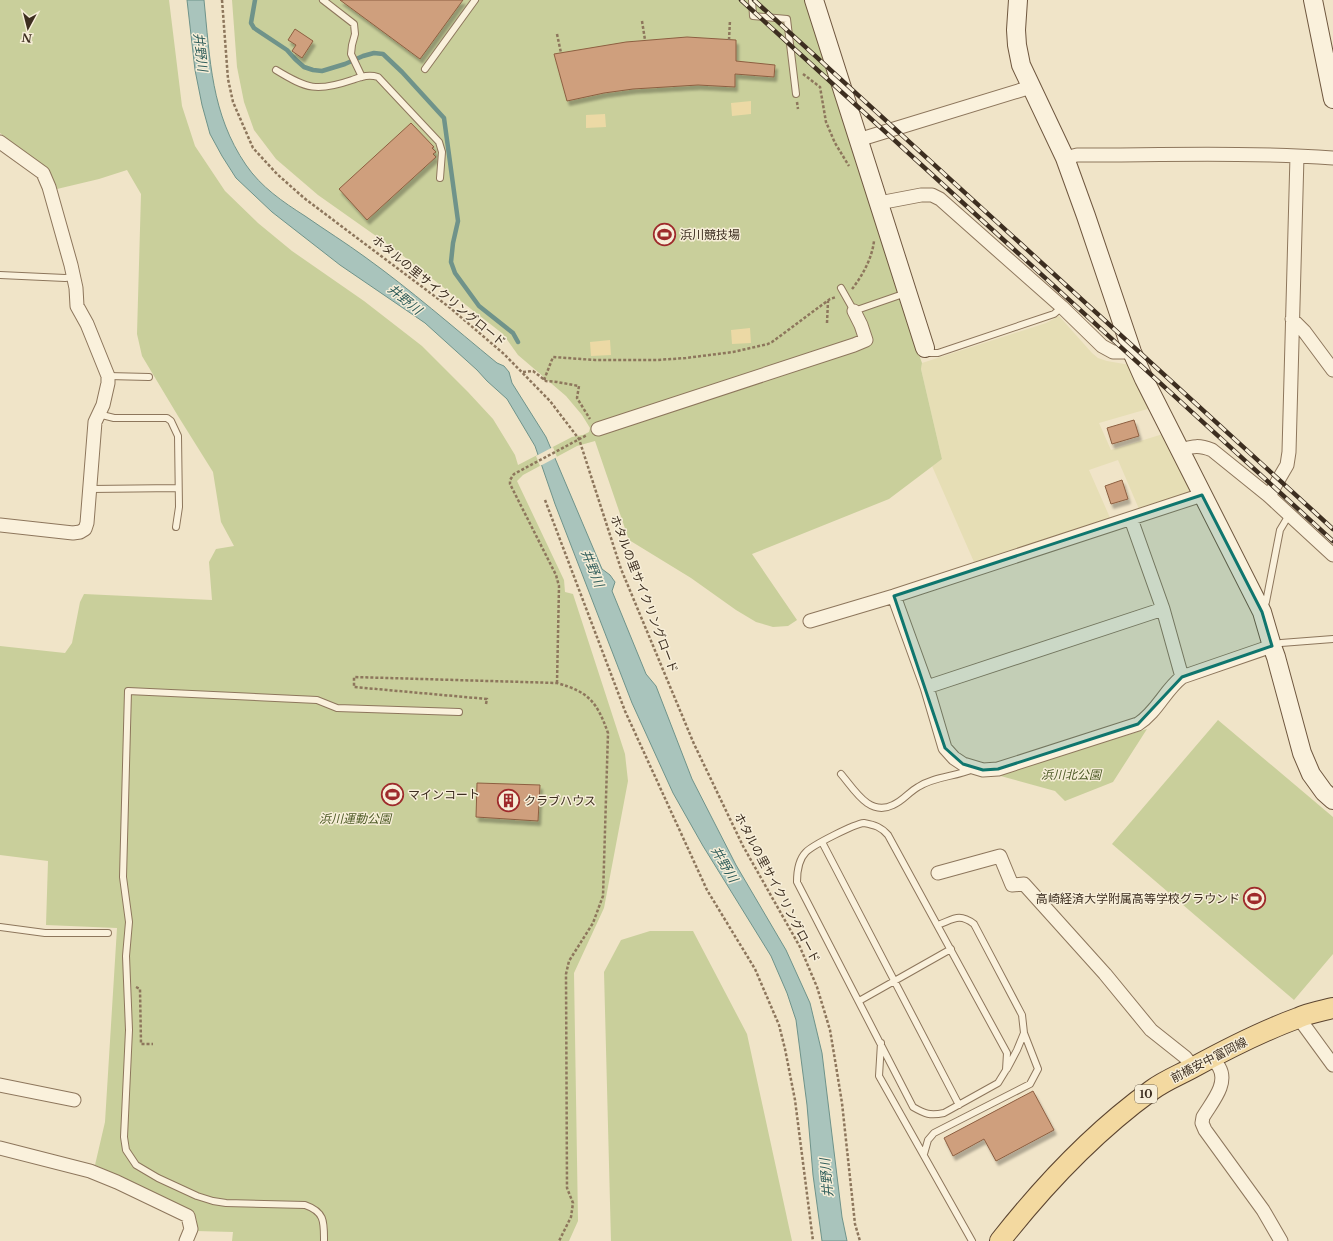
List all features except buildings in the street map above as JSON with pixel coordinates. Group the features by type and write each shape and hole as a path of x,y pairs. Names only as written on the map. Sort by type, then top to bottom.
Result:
{"main road":[{"name":"前橋安中富岡線","path":"1000,1241 1029,1205 1062,1168 1116,1119 1153,1089 1211,1057 1298,1018 1333,1008"}],"street":[{"path":"814,0 925,348"},
{"path":"1018,0 1016,30 1017,45 1022,65 1065,158 1132,352 1144,379 1262,612 1302,753 1311,774 1324,792 1333,800"},
{"path":"1313,0 1333,99"},
{"path":"858,140 1031,87"},
{"path":"0,142 43,174 49,187 74,277 77,306 87,324 108,376 108,383 94,430 88,523 85,529 80,532 73,533 0,525"},
{"path":"1065,158 1077,155 1297,156 1333,158"},
{"path":"1269,496 1287,465 1289,452 1297,156"},
{"path":"879,203 908,197 932,195 940,199 1062,307 1102,346 1113,352 1132,352"},
{"path":"598,429 860,343 866,340 854,311"},
{"path":"1292,319 1304,331 1333,370"},
{"path":"1180,450 1193,446 1212,450 1269,496 1333,555"},
{"path":"810,621 894,596 1202,495"},
{"path":"1131,519 1163,609 1182,677"},
{"path":"894,596 926,687 945,748 954,758 963,764 983,770 998,769 1138,724 1152,713 1174,683 1182,677 1272,646"},
{"path":"926,687 1163,609"},
{"path":"938,872 1000,856 1012,885 1024,884 1105,974 1151,1030 1185,1057 1193,1067"},
{"path":"1298,1018 1333,1065"},
{"path":"1211,1057 1219,1067 1222,1074 1222,1082 1203,1117 1202,1123 1205,1130 1263,1210 1281,1241"},
{"path":"0,1085 74,1100"},
{"path":"0,1148 90,1171 117,1182 188,1216 191,1228 186,1241"}],"lane":[{"path":"323,0 354,24 355,34 352,45 352,54 362,77"},
{"path":"425,69 475,0"},
{"path":"752,0 753,16 787,18 796,94"},
{"path":"276,70 301,84 316,88 339,84 369,75 378,77 439,142 442,152 440,178"},
{"path":"0,275 65,278 74,277"},
{"path":"841,288 854,311 907,293"},
{"path":"925,348 928,352 938,353 1054,314 1062,307"},
{"path":"108,376 149,377"},
{"path":"98,414 114,418 167,418 171,421 178,436 179,507 176,527"},
{"path":"91,489 178,488"},
{"path":"1262,612 1266,602 1280,530 1288,515"},
{"path":"1272,646 1281,643 1333,639"},
{"path":"324,1241 324,1226 320,1214 314,1208 305,1205 226,1203 212,1201 197,1196 158,1178 136,1165 126,1150 124,1137 129,1030 126,956 129,922 123,877 128,691 317,700 337,708 459,712"},
{"path":"841,774 864,801 876,808 892,806 902,800 917,787 937,778 974,768"},
{"path":"1006,1070 1007,1053 888,835 881,828 873,824 857,824 806,852 797,875 797,882 913,1107 924,1114 935,1115 944,1113 998,1084 1006,1070 1017,1050 1024,1033"},
{"path":"822,842 959,1105"},
{"path":"924,1154 928,1140 934,1133 1030,1084 1038,1070 1024,1033 1022,1015 974,924 967,918 961,917 938,925"},
{"path":"0,927 45,933 108,933"},
{"path":"859,1001 951,950"},
{"path":"881,1043 879,1076 972,1241"}],"path":[{"name":"ホタルの里サイクリングロード","path":"222,0 228,79 233,102 253,148 276,174 304,198 449,307 504,354 550,401 579,439 622,569 694,744 743,846 800,947 817,987 830,1030 842,1103 855,1224 860,1241"},
{"path":"729,40 730,20"},
{"path":"642,21 645,40"},
{"path":"557,34 561,52"},
{"path":"793,65 820,87 826,122 834,143 851,169"},
{"path":"544,380 553,357 595,360 657,360 733,352 768,344 828,301 853,288 862,275 870,257 874,242 873,235"},
{"path":"827,323 828,301"},
{"path":"522,372 533,371 546,382 556,382 579,386 577,398 587,417 598,429"},
{"path":"557,683 559,586 556,575 510,484 510,480 514,474 579,439"},
{"path":"545,500 625,711 707,890 755,969 780,1025 795,1100 813,1241"},
{"path":"486,704 487,699 354,687 354,677 557,683 573,688 588,697 601,713 608,732 603,896 593,924 569,961 566,974 567,1188 573,1203 571,1217 559,1241"},
{"path":"128,985 140,989 141,1044 153,1044"}],"highlighted area":[{"path":"1202,495 1262,612 1272,646 1182,677 1138,724 998,769 983,770 963,764 945,748 894,596"}],"shaded area":[{"path":"1059,316 1098,358 1130,365 1151,408 1099,423 1111,450 1163,434 1191,487 1188,494 1139,509 1118,460 1089,470 1111,520 974,562 932,466 942,459 921,369 922,363 1046,323"}],"green space":[{"name":"浜川運動公園","path":"0,0 169,0 182,106 195,146 225,191 258,223 292,251 364,301 422,346 493,419 515,455 518,465 572,437 589,432 590,428 582,415 566,396 518,355 503,334 393,248 318,195 276,159 254,130 244,102 237,67 232,0 807,0 922,363 921,369 942,459 889,499 752,554 797,620 788,626 773,627 756,622 736,610 691,578 629,540 595,441 577,446 523,475 517,481 564,580 565,592 573,594 625,754 628,781 604,908 574,973 578,1221 569,1241 232,1241 233,1232 196,1231 197,1221 192,1211 95,1165 105,1122 117,928 46,925 48,861 0,855 0,646 65,653 72,643 80,602 84,594 212,600 209,562 216,549 234,546 221,522 213,472 142,356 137,334 141,194 127,170 99,179 57,189 48,171 0,133"},
{"name":"高崎経済大学附属高等学校グラウンド","path":"1218,720 1333,817 1333,954 1294,1000 1112,844"},
{"name":"浜川北公園","path":"1147,729 1113,782 1065,801 1055,791 997,775"},
{"path":"650,931 693,931 747,1034 792,1241 611,1241 604,972 621,940"}],"sand":[{"path":"751,101 751,114 732,116 731,103"},
{"path":"605,114 606,127 586,128 586,115"},
{"path":"750,328 751,343 732,344 731,330"},
{"path":"610,340 611,355 591,356 590,342"}],"water":[{"name":"井野川","path":"187,0 204,0 208,44 214,86 219,106 234,146 252,173 265,187 281,200 382,270 497,363 504,366 509,372 512,383 546,437 602,569 610,575 615,582 612,591 646,674 656,686 692,779 736,865 786,950 810,1003 822,1053 842,1217 847,1241 822,1241 813,1175 807,1105 796,1020 787,993 771,956 703,846 673,793 632,703 555,504 535,446 507,399 425,323 340,265 272,212 236,178 210,134 202,105 195,70"}],"pier":[{"path":"553,447 557,457 540,466 536,456"}],"waterway":[{"path":"255,0 251,23 254,28 287,50 304,67 322,71 345,64 363,56 374,53 383,54 402,72 444,118 458,221 453,243 451,262 455,273 479,306 513,333 518,342"}],"railway":[{"path":"741,0 1333,541"},
{"path":"754,0 1333,529"}],"place":[{"name":"浜川競技場","path":"665,235"},
{"name":"マインコート","path":"393,795"},
{"name":"クラブハウス","path":"508,801"},
{"name":"高崎経済大学附属高等学校グラウンド","path":"1255,899"}]}
